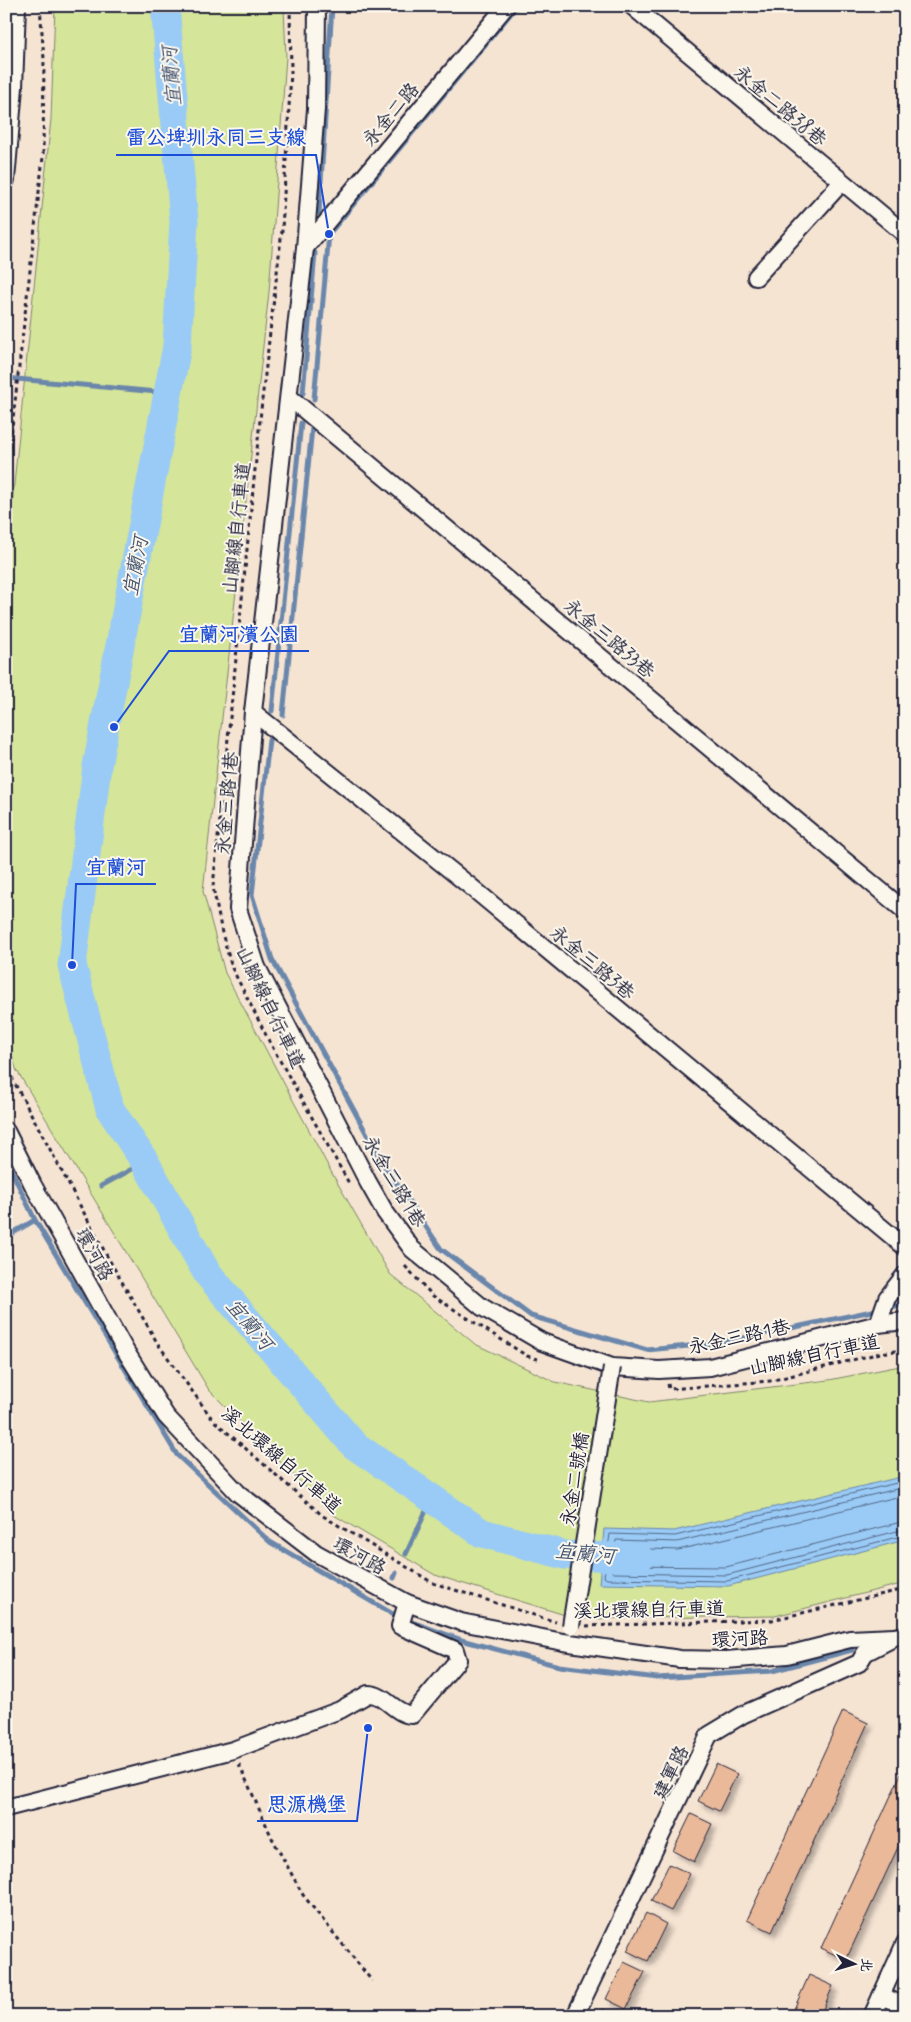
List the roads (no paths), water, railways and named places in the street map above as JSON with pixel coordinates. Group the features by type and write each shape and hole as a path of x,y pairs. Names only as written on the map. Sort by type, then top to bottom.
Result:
{"street":[{"path":"6,180 14,88 17,6"},
{"name":"永金三路1巷","path":"318,6 316,109 305,248 253,712 238,909 257,966 368,1182 385,1212 412,1249 482,1307 542,1342 612,1367 659,1370 710,1367 878,1324 905,1321"},
{"name":"永金二路","path":"305,248 506,6"},
{"name":"永金二路38巷","path":"632,6 905,234"},
{"path":"756,277 842,182"},
{"name":"永金三路33巷","path":"289,397 905,911"},
{"name":"永金三路3巷","path":"253,712 478,892 905,1246"},
{"name":"環河路","path":"6,1131 33,1185 125,1350 166,1416 238,1493 316,1554 407,1603 461,1622 563,1642 680,1659 726,1660 787,1655 850,1640 899,1636"},
{"path":"878,1324 887,1298 905,1275"},
{"name":"永金二號橋","path":"563,1642 571,1626 612,1367"},
{"path":"6,1808 233,1750 340,1710 368,1694 381,1697 404,1714 412,1715 458,1660 455,1650 400,1626 407,1603"},
{"name":"建軍路","path":"575,2016 709,1735 744,1714 860,1664 865,1654 899,1636"},
{"path":"872,2016 905,1943"},
{"path":"881,1996 905,2006"}],"water":[{"path":"905,1476 905,1540 728,1586 599,1584 604,1529 674,1531"}],"waterway":[{"name":"宜蘭河","path":"165,6 184,221 177,346 97,766 72,965 110,1109 145,1162 207,1273 354,1445 482,1533 565,1555 639,1558"},
{"path":"319,213 332,6"},
{"path":"314,399 329,234 517,6"},
{"path":"303,393 315,253"},
{"path":"6,378 168,393"},
{"path":"272,711 301,423"},
{"path":"283,715 312,428"},
{"path":"269,740 252,895 272,959 382,1162 441,1249 531,1316 647,1350 720,1343 905,1304"},
{"path":"6,1159 35,1220 177,1455 270,1542 396,1616"},
{"path":"101,1186 145,1162"},
{"path":"6,1237 35,1220"},
{"path":"406,1554 432,1498"},
{"path":"394,1578 396,1573"},
{"path":"412,1622 465,1641 559,1666 657,1678 772,1671 852,1650"}],"place":[{"name":"雷公埤圳永同三支線","path":"329,234"},
{"name":"宜蘭河濱公園","path":"114,727"},
{"name":"宜蘭河","path":"72,965"},
{"name":"思源機堡","path":"368,1728"}]}
